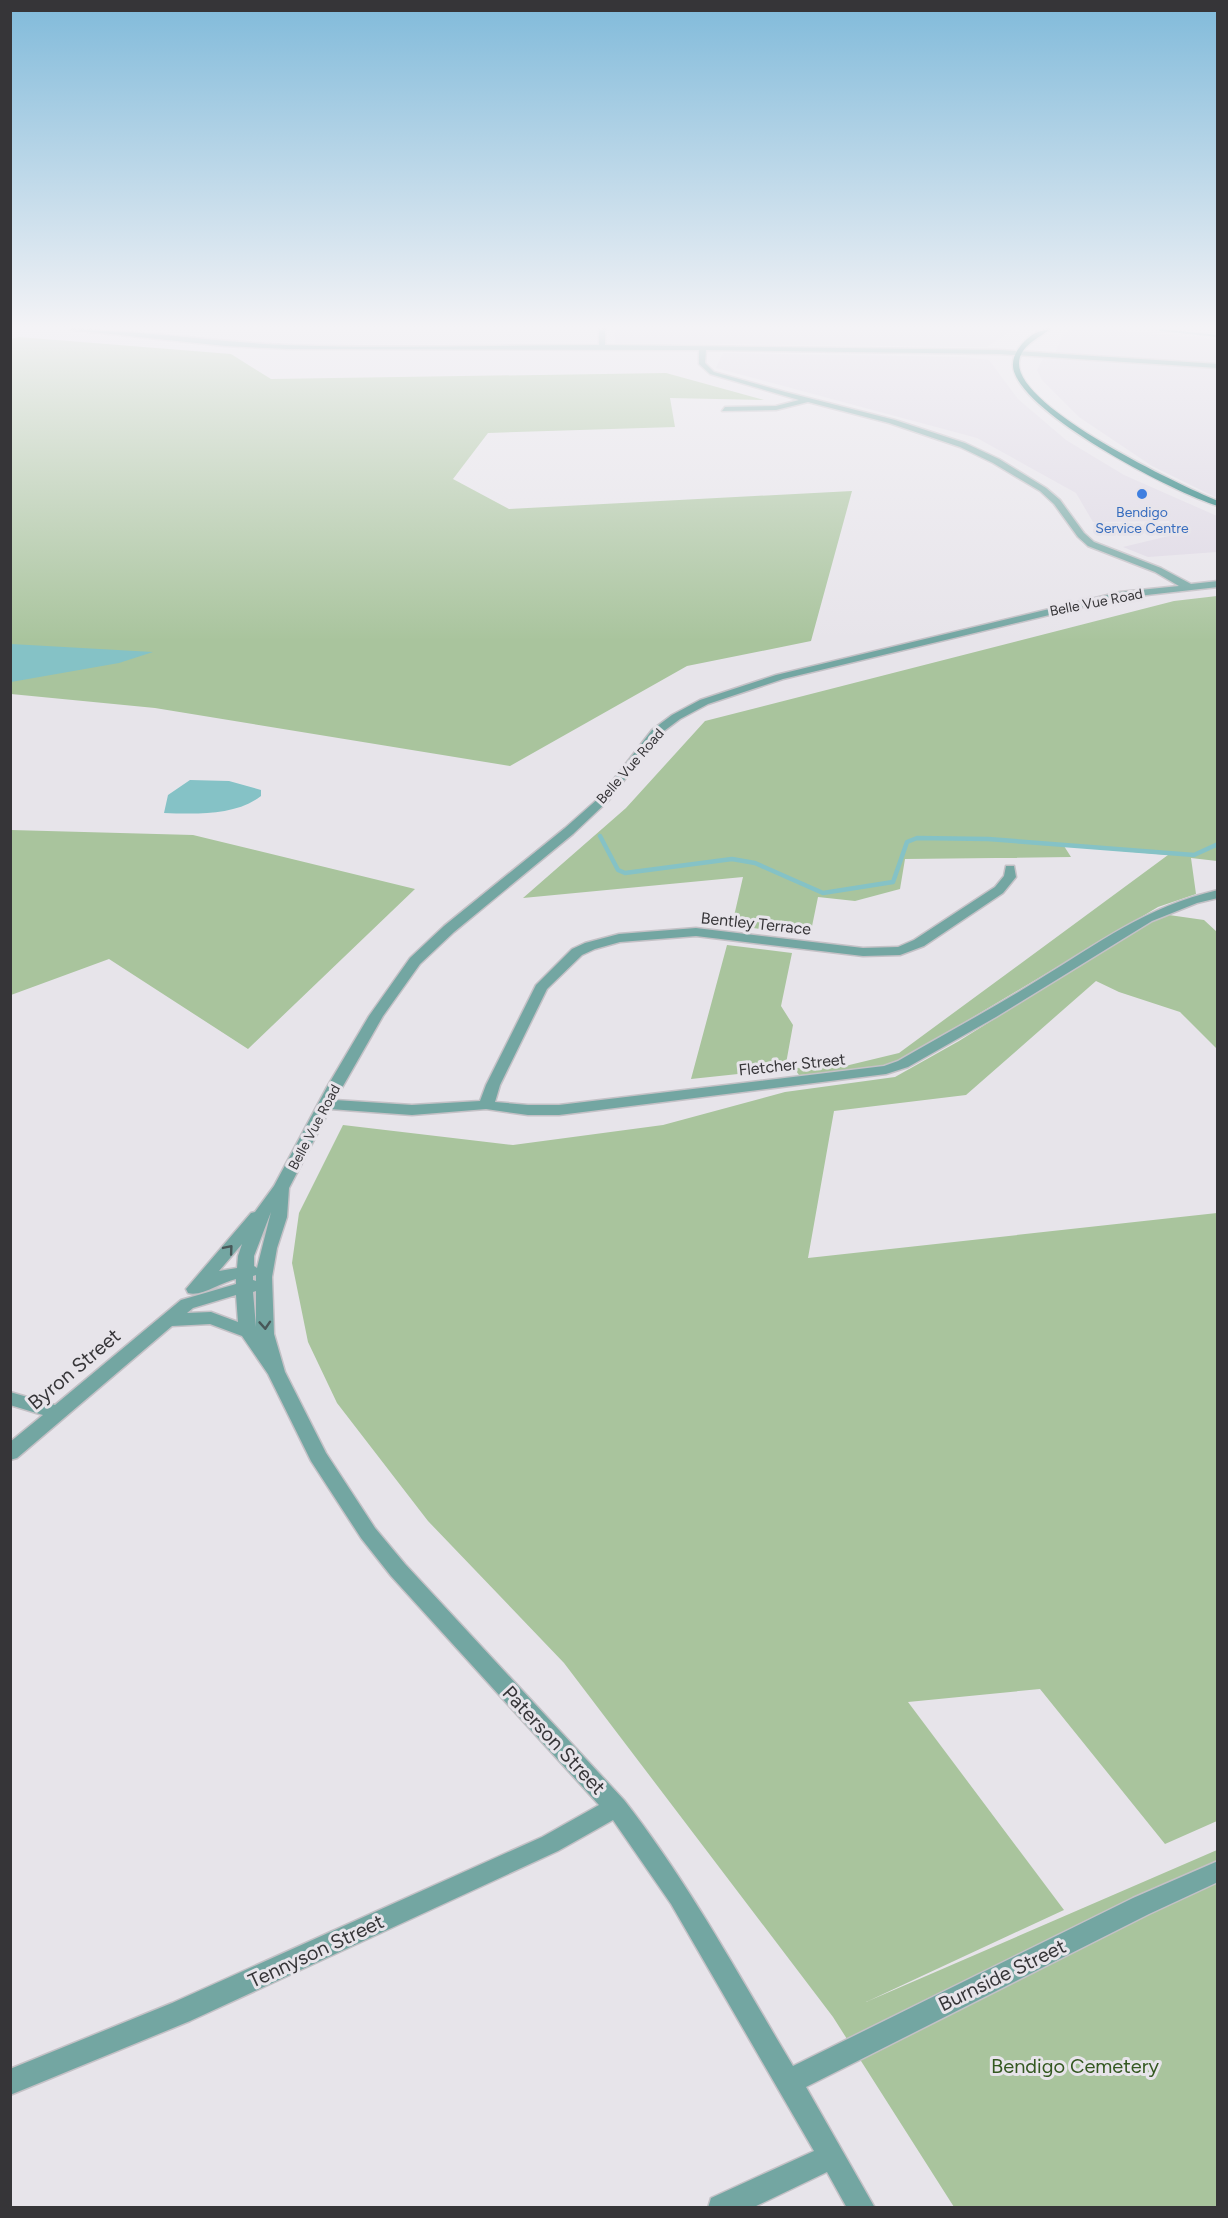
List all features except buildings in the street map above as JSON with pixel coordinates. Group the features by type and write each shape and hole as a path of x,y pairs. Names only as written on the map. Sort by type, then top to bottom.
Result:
{"main road":[{"path":"1082,434 1145,471 1218,504"}],"street":[{"path":"932,434 983,455 1044,491 1059,504 1082,537 1091,544 1158,570 1189,587"},
{"name":"Belle Vue Road","path":"276,1372 248,1332 244,1280 246,1256 264,1210 281,1188 376,1016 415,961 450,928 604,799 656,732 676,717 723,694 780,676 1120,595 1218,584"},
{"name":"Bentley Terrace","path":"486,1106 493,1084 541,988 577,952 590,946 619,938 696,932 863,952 900,951 920,943 999,890 1010,877 1010,869"},
{"name":"Fletcher Street","path":"326,1104 426,1110 486,1106 559,1110 886,1070 903,1064 1022,996 1152,915 1183,902 1218,894"},
{"name":"Belle Vue Road","path":"265,1277 279,1217 281,1188"},
{"name":"Byron Street","path":"10,1453 167,1320 190,1297 247,1227 264,1210"},
{"name":"Byron Street","path":"190,1297 219,1293 244,1280 265,1277"},
{"name":"Paterson Street","path":"265,1277 265,1334 276,1372 318,1456 368,1533 445,1622 616,1807 656,1860 862,2208"},
{"path":"167,1320 211,1318 248,1332"},
{"path":"10,1398 57,1413"},
{"name":"Tennyson Street","path":"10,2082 192,2007 550,1844 616,1807"},
{"name":"Burnside Street","path":"788,2082 1141,1906 1218,1871"},
{"path":"721,2208 832,2156"}],"shaded area":[{"path":"960,434 1058,434 1124,475 1217,516 1217,552 1148,557 1123,547 1181,533 1169,521 1093,522 1076,493 977,438"},
{"path":"1104,434 1217,434 1217,498 1152,466"}],"green space":[{"path":"11,434 488,434 453,479 509,509 852,491 811,641 687,666 510,766 155,708 11,694"},
{"path":"1217,596 1217,861 1191,858 1196,894 1158,907 901,1060 874,1070 799,1075 794,1068 841,1067 899,1053 1168,855 1064,846 1071,857 905,859 900,889 855,901 818,897 810,936 732,925 743,877 523,898 626,808 705,721 1174,601"},
{"path":"11,830 193,835 415,889 248,1049 109,959 11,995"},
{"name":"Bendigo Cemetery","path":"1162,914 1204,920 1217,932 1217,1049 1180,1012 1119,992 1096,981 966,1095 834,1111 808,1258 1217,1213 1217,1821 1165,1844 1040,1689 908,1702 1064,1910 866,2002 1217,1850 1217,2207 954,2207 833,2017 564,1663 428,1521 337,1403 308,1342 292,1263 299,1213 343,1125 513,1145 663,1125 785,1092 895,1077 959,1041"},
{"path":"727,945 792,953 781,1006 793,1025 785,1069 691,1079"}],"water":[{"path":"11,644 153,652 119,663 11,682"},
{"path":"190,780 229,781 261,790 261,796 251,803 227,810 202,813 164,813 168,795"}],"waterway":[{"path":"600,836 618,870 625,873 732,859 755,863 823,893 893,882 907,842 917,838 988,839 1194,855 1218,844"}],"place":[{"name":"Bendigo Service Centre","path":"1142,494"}]}
